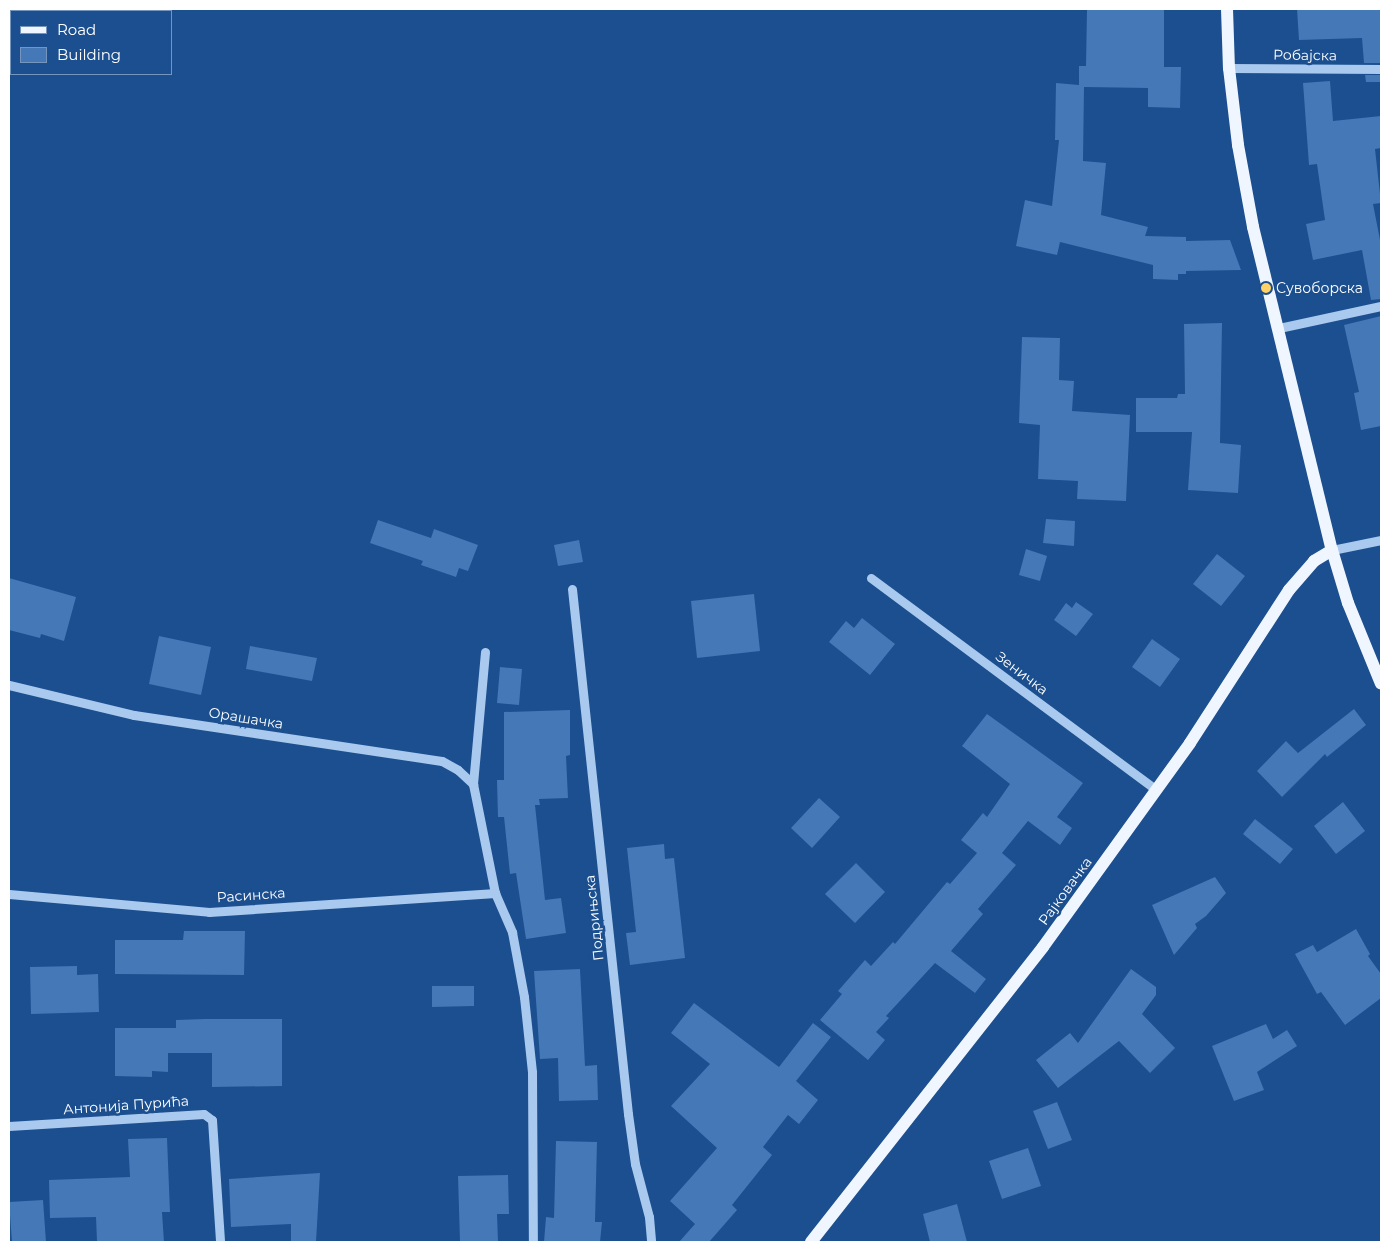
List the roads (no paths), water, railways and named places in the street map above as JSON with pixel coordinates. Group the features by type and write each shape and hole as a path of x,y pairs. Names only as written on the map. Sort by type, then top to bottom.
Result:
{"main road":[{"path":"1227,9 1229,68 1253,227 1332,550 1348,604 1381,684"},
{"name":"Рајковачка","path":"811,1242 1043,947 1190,743 1289,590 1314,561 1332,550"}],"street":[{"name":"Робајска","path":"1229,68 1381,69"},
{"path":"1278,328 1381,306"},
{"path":"1332,550 1381,540"},
{"name":"Зеничка","path":"871,578 1156,790"},
{"name":"Подрињска","path":"572,590 628,1114 635,1164 650,1217 651,1242"},
{"path":"485,652 473,784 495,893 512,932 524,997 532,1072 533,1242"},
{"name":"Орашачка","path":"9,685 134,715 442,762 458,770 473,784"},
{"name":"Расинска","path":"9,894 209,912 495,893"},
{"name":"Антонија Пурића","path":"9,1126 204,1114 212,1120 220,1242"}],"place":[{"name":"Сувоборска","path":"1266,288"}]}
